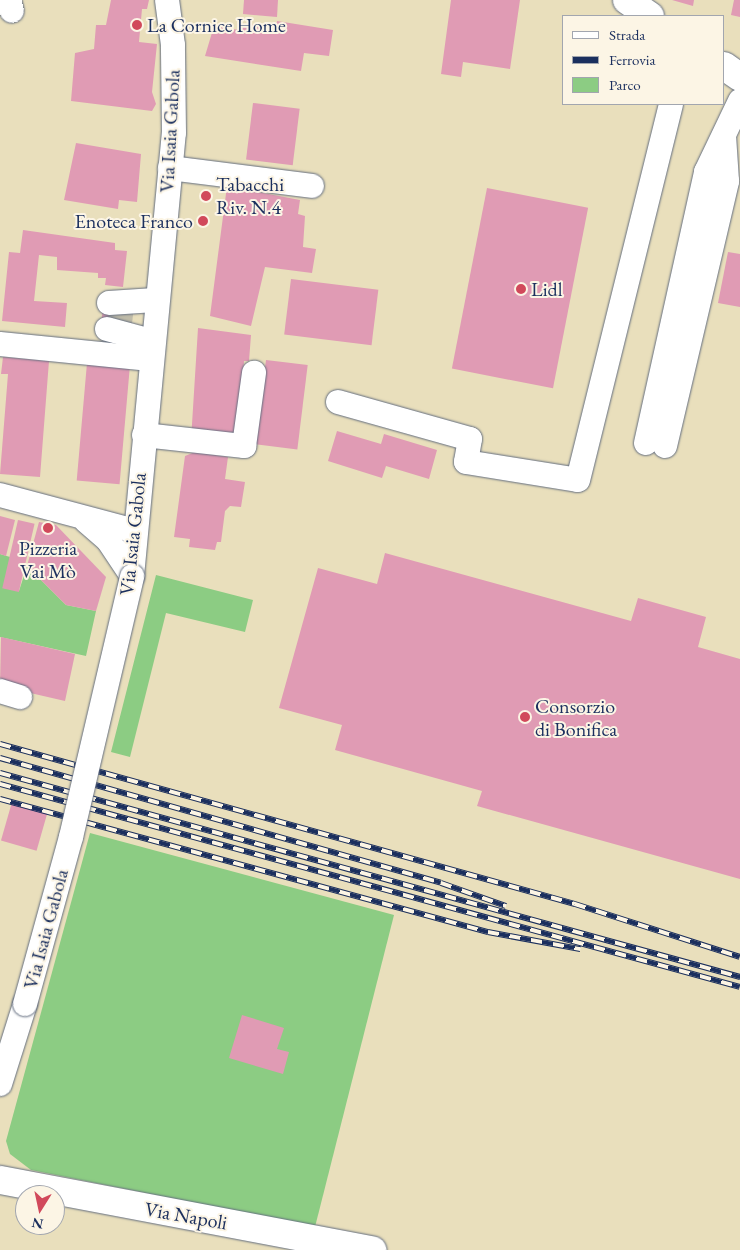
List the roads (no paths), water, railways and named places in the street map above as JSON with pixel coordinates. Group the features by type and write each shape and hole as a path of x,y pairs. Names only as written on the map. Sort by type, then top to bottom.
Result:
{"main road":[{"path":"627,0 649,15"},
{"path":"725,67 740,77"},
{"name":"Via Napoli","path":"0,1180 372,1250"}],"street":[{"name":"Via Isaia Gabola","path":"0,1084 71,837 132,576 155,300 170,168 175,90 166,0"},
{"path":"655,445 706,172 740,101"},
{"path":"338,402 470,439 466,462 578,480 671,105"},
{"path":"170,168 312,186"},
{"path":"109,304 155,300"},
{"path":"106,330 151,350"},
{"path":"0,344 151,350"},
{"path":"144,435 244,446 254,372"},
{"path":"0,495 135,531"},
{"path":"68,513 86,521 108,540 132,576"}],"tunnel":[{"path":"119,333 122,302"}],"railway":[{"path":"0,744 575,904 740,957"},
{"path":"0,758 441,883 506,906"},
{"path":"0,773 740,977"},
{"path":"0,784 740,987"},
{"path":"0,799 488,932 580,949"}],"place":[{"name":"La Cornice Home","path":"137,25"},
{"name":"Tabacchi Riv. N.4","path":"206,196"},
{"name":"Enoteca Franco","path":"203,221"},
{"name":"Lidl","path":"521,289"},
{"name":"Pizzeria Vai Mò","path":"48,528"},
{"name":"Consorzio di Bonifica","path":"525,717"}]}
